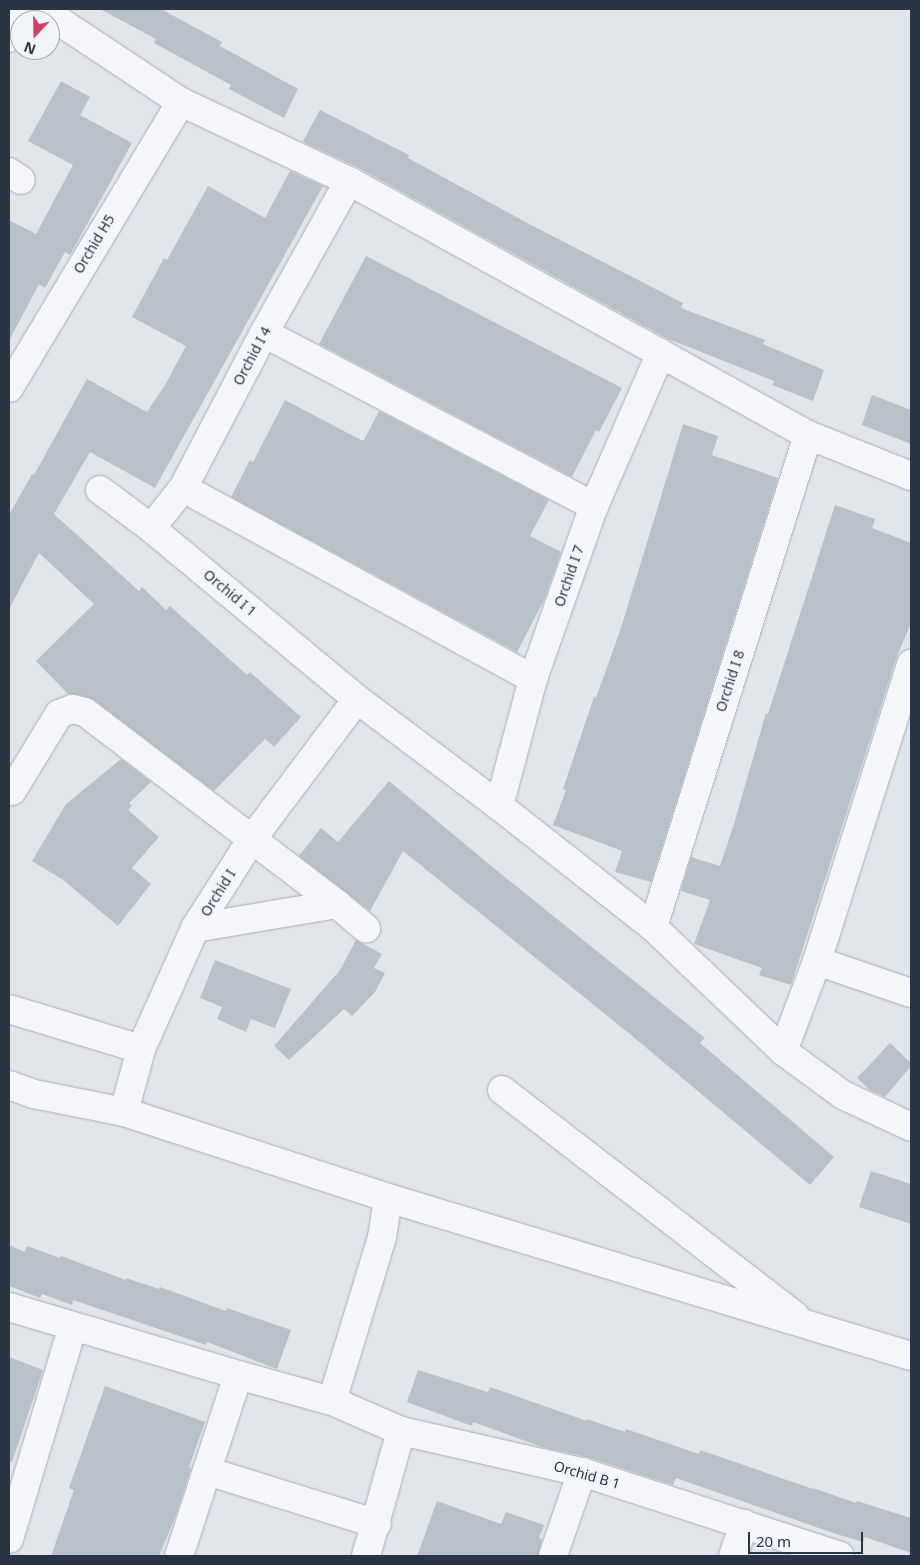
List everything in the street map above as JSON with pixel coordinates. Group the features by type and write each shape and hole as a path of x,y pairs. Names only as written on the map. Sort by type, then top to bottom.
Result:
{"street":[{"path":"9,38 24,9"},
{"path":"41,9 181,102 349,181 808,435 911,476"},
{"name":"Orchid H5","path":"13,371 181,102"},
{"name":"Orchid I 4","path":"151,528 182,488 264,333 349,181"},
{"path":"264,333 594,506"},
{"name":"Orchid I 7","path":"500,806 533,678 594,506 661,353"},
{"name":"Orchid I 8","path":"653,927 808,435"},
{"path":"182,488 533,678"},
{"name":"Orchid I 1","path":"100,490 151,528 357,699 500,806 653,927 783,1051 843,1096 911,1127"},
{"path":"783,1051 817,961 911,664"},
{"name":"Orchid I","path":"124,1112 141,1049 195,928 252,839 357,699"},
{"path":"12,791 59,714 72,708 85,712 366,928"},
{"path":"195,928 337,904"},
{"path":"817,961 911,992"},
{"path":"9,1009 141,1049"},
{"path":"9,1085 34,1094 124,1112 388,1198 911,1356"},
{"path":"502,1090 808,1326"},
{"path":"332,1400 339,1371 382,1236 388,1198"},
{"name":"Orchid B 1","path":"9,1307 238,1375 332,1400 401,1431 582,1472 840,1556"},
{"path":"9,1539 73,1326"},
{"path":"179,1556 238,1375"},
{"path":"366,1556 401,1431"},
{"path":"207,1471 376,1524"},
{"path":"553,1556 582,1472"},
{"path":"733,1556 744,1524"}],"building":[{"path":"100,9 161,9 222,42 220,46 298,89 284,118 229,89 231,85 154,43 156,39"},
{"path":"61,81 90,97 80,115 132,143 70,255 65,252 45,288 39,284 9,341 9,220 36,234 73,165 28,141"},
{"path":"320,110 409,155 408,158 531,225 683,303 681,308 765,340 763,344 824,370 813,401 772,385 774,381 666,338 357,167 305,143 303,141"},
{"path":"290,171 323,186 155,488 90,452 54,514 139,591 142,587 166,610 170,606 247,675 250,672 301,717 274,747 265,739 214,791 94,700 77,694 68,694 36,661 94,604 39,553 9,609 9,515 32,474 34,475 87,379 147,412 165,385 186,346 132,317 164,258 167,260 208,186 265,218"},
{"path":"366,256 622,388 599,432 596,430 572,477 319,344"},
{"path":"872,395 911,410 911,444 862,425"},
{"path":"285,400 361,440 364,440 379,411 549,500 530,536 561,552 544,600 517,652 231,497 250,460 253,462"},
{"path":"683,424 718,436 712,455 778,478 651,882 615,872 622,851 553,825 566,790 563,789 594,697 596,698 621,628"},
{"path":"835,505 875,519 872,528 911,543 911,623 896,659 791,985 759,975 762,968 694,944 710,900 681,891 691,857 720,866 766,713 768,714"},
{"path":"121,759 151,782 129,803 132,806 128,810 159,837 132,868 151,884 118,926 63,880 32,861 66,804"},
{"path":"389,781 705,1038 700,1043 834,1157 810,1185 631,1035 403,851 370,911 299,856 321,828 338,842"},
{"path":"356,940 382,954 374,968 385,973 375,992 352,1016 344,1009 289,1060 274,1046 340,970"},
{"path":"215,960 291,989 275,1028 251,1019 246,1032 217,1019 222,1007 200,998"},
{"path":"890,1043 911,1063 911,1066 885,1097 870,1090 857,1078"},
{"path":"871,1171 911,1184 911,1224 859,1207"},
{"path":"9,1245 25,1252 27,1246 60,1258 61,1256 126,1280 126,1278 159,1289 160,1287 226,1311 227,1308 291,1330 277,1369 207,1342 206,1345 73,1300 72,1305 42,1294 40,1298 9,1286"},
{"path":"9,1357 43,1370 12,1462 9,1462"},
{"path":"418,1370 488,1392 490,1387 587,1421 587,1419 625,1432 626,1429 699,1454 700,1450 856,1503 857,1501 911,1518 911,1553 865,1537 863,1542 836,1534 676,1478 673,1485 587,1457 545,1448 473,1422 472,1426 407,1402"},
{"path":"105,1386 205,1422 189,1467 191,1468 176,1515 159,1556 51,1556 74,1490 69,1488"},
{"path":"437,1501 501,1524 506,1512 544,1525 539,1538 542,1539 538,1556 417,1556"}]}
